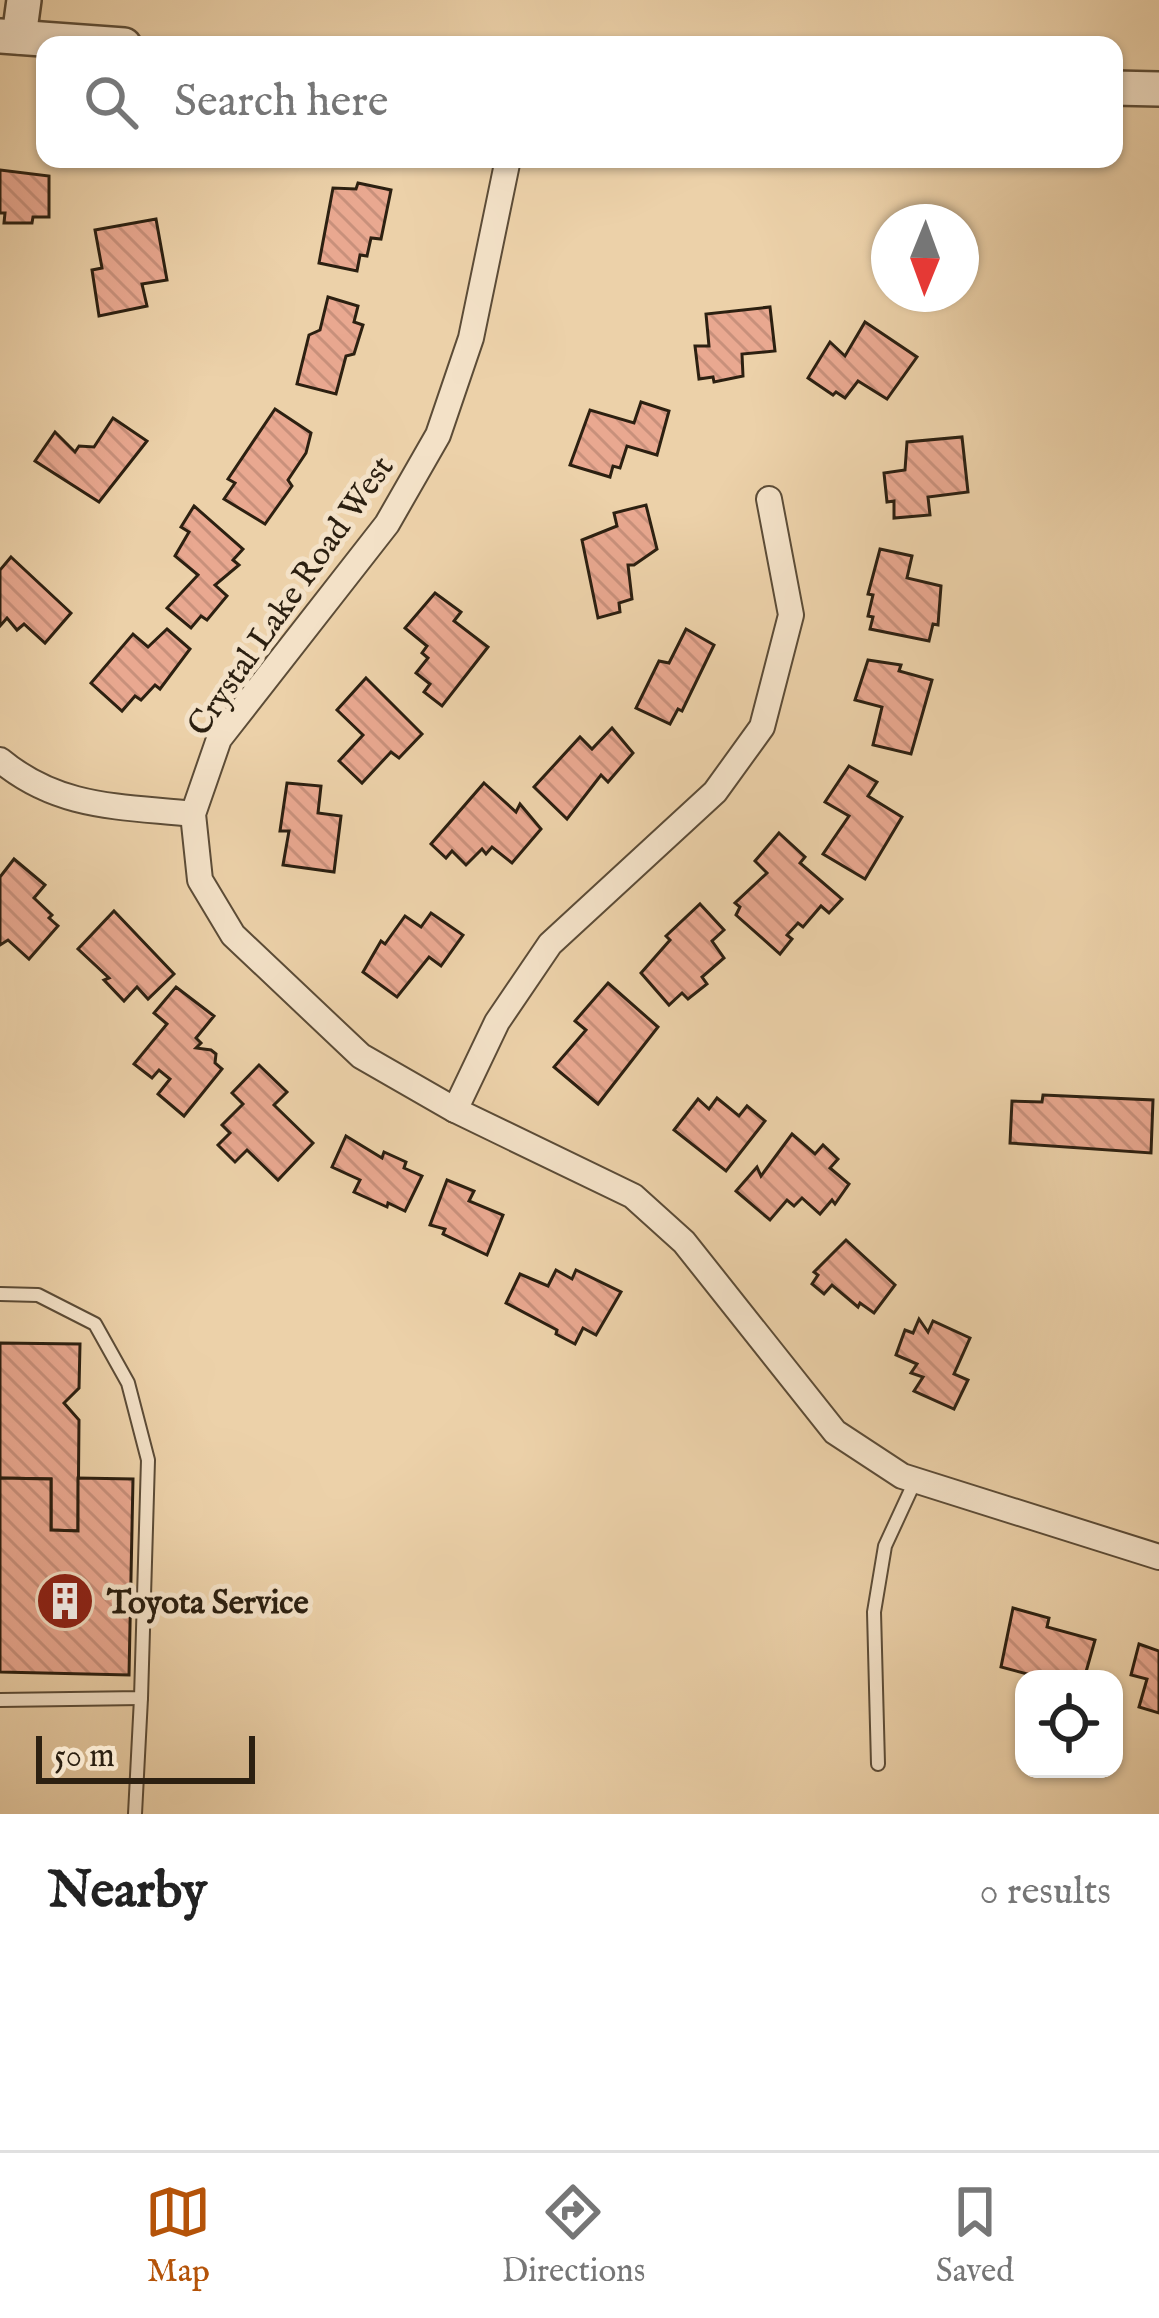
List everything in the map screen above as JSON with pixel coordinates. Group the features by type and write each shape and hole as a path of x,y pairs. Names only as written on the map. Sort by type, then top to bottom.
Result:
{"street":[{"path":"10,36 24,0"},
{"path":"1123,88 1159,89"},
{"name":"Crystal Lake Road West","path":"506,168 471,338 438,435 387,524 219,739 193,814 200,880 233,935 362,1056 455,1109 633,1196 684,1242 835,1432 915,1481 1159,1557"},
{"path":"455,1109 497,1022 550,944 716,792 762,727 791,615 769,499"},
{"path":"0,760 27,783 71,801 193,814"}],"lane":[{"path":"0,1294 38,1294 95,1324 128,1383 148,1460 135,1814"},
{"path":"878,1764 874,1612 885,1546 915,1481"},
{"path":"0,1700 141,1698"}],"building":[{"path":"0,170 49,176 49,217 33,217 32,223 4,223"},
{"path":"358,183 391,190 381,239 371,238 357,271 319,263 333,188 356,189"},
{"path":"156,219 167,280 142,284 147,306 99,316 92,270 102,268 95,230"},
{"path":"328,297 358,306 354,322 363,325 354,354 346,356 336,394 297,384 309,335 320,330"},
{"path":"770,307 775,351 742,354 743,376 714,382 713,377 699,379 695,346 709,346 706,314"},
{"path":"865,322 917,357 887,399 858,381 845,398 836,392 833,395 808,378 830,342 845,356"},
{"path":"641,402 669,411 657,455 627,446 620,468 613,466 610,477 570,465 590,410 634,423"},
{"path":"275,409 311,433 306,453 288,480 292,486 265,524 224,499 235,483 228,479"},
{"path":"113,418 147,441 99,502 35,461 55,432 75,452 79,446 94,447"},
{"path":"962,437 968,492 928,497 930,515 894,518 894,501 887,502 884,473 905,470 907,442"},
{"path":"646,505 657,549 628,565 632,599 619,603 620,612 598,618 582,540 617,526 614,513"},
{"path":"194,506 243,549 233,560 239,565 215,585 227,596 207,620 201,616 191,628 167,608 198,575 175,556 189,532 181,527"},
{"path":"880,549 912,556 907,578 941,586 938,625 933,624 929,641 870,629 873,595 868,594"},
{"path":"11,557 71,613 45,643 24,624 17,630 7,618 0,626 0,570"},
{"path":"435,593 461,612 454,621 488,647 442,706 424,692 430,684 416,673 428,658 422,653 427,646 405,628"},
{"path":"167,629 190,649 160,689 155,685 141,700 135,696 122,711 91,683 133,634 148,647"},
{"path":"686,629 714,645 682,711 678,709 670,724 636,708 659,661 669,663"},
{"path":"868,660 901,665 899,671 932,680 911,754 873,745 882,707 855,700"},
{"path":"366,678 422,734 399,758 391,752 362,783 339,761 363,735 337,710"},
{"path":"612,728 633,753 608,782 601,775 567,819 534,787 580,737 592,749"},
{"path":"849,766 877,782 868,796 902,817 865,879 823,854 849,816 825,802"},
{"path":"287,783 321,786 318,813 341,816 334,872 283,865 289,831 280,831"},
{"path":"484,783 516,812 520,804 541,829 512,863 492,847 486,854 482,849 466,865 452,851 446,858 431,844"},
{"path":"779,833 805,857 800,863 842,899 829,913 821,906 803,927 798,923 780,954 736,915 740,907 735,903 767,873 755,861"},
{"path":"14,859 45,885 34,898 58,926 29,959 8,940 0,945 0,877"},
{"path":"700,904 724,930 712,941 724,958 702,977 707,984 688,999 682,993 669,1005 641,973 670,940 666,936"},
{"path":"114,911 174,974 148,999 137,987 124,1001 104,980 109,978 78,949"},
{"path":"431,913 463,935 441,966 429,957 397,997 363,972 381,941 385,944 405,916 421,927"},
{"path":"608,983 658,1027 598,1104 554,1067 586,1030 575,1021"},
{"path":"176,987 214,1016 196,1038 201,1043 196,1048 216,1054 215,1063 222,1069 184,1116 158,1094 170,1079 159,1070 152,1078 134,1064 167,1024 154,1013"},
{"path":"259,1065 287,1092 274,1105 313,1143 278,1180 247,1150 235,1162 218,1145 230,1133 222,1125 243,1104 232,1093"},
{"path":"1043,1095 1153,1100 1151,1153 1010,1143 1012,1101 1042,1102"},
{"path":"717,1098 739,1116 747,1106 765,1121 726,1171 674,1130 698,1099 709,1109"},
{"path":"792,1134 815,1154 823,1145 838,1159 830,1168 849,1184 835,1204 832,1200 820,1214 802,1198 794,1206 787,1200 770,1220 736,1191 757,1167 761,1176"},
{"path":"346,1136 382,1158 384,1152 406,1162 404,1168 422,1176 405,1211 354,1192 360,1180 332,1167"},
{"path":"447,1180 474,1191 469,1201 503,1215 487,1255 430,1225"},
{"path":"846,1240 895,1285 874,1313 860,1303 858,1307 832,1285 824,1294 812,1284 818,1275 814,1272"},
{"path":"556,1270 572,1279 576,1270 621,1292 596,1335 583,1328 575,1344 506,1303 520,1274 548,1286"},
{"path":"919,1319 928,1332 933,1321 970,1338 954,1374 968,1380 954,1409 914,1391 923,1377 911,1373 917,1364 896,1355 905,1330 913,1333"},
{"path":"0,1343 80,1344 79,1388 64,1403 79,1420 78,1531 51,1530 51,1479 0,1478"},
{"name":"Toyota Service","path":"0,1478 51,1479 51,1530 78,1531 78,1478 133,1479 129,1675 0,1672"},
{"path":"1013,1608 1049,1618 1047,1627 1095,1640 1087,1670 1001,1667"},
{"path":"1139,1644 1159,1651 1159,1713 1139,1707 1147,1679 1131,1675"}],"place":[{"name":"Toyota Service","path":"65,1601"}]}
